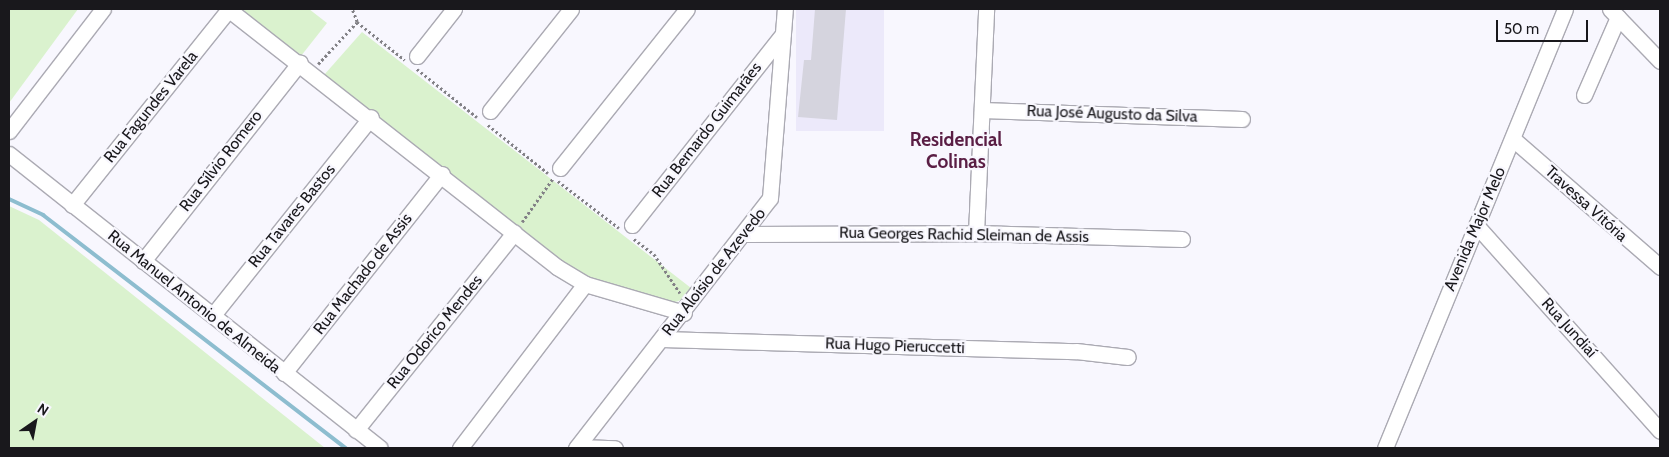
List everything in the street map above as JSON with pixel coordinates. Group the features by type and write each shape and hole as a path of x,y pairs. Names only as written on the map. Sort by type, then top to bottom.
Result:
{"street":[{"path":"9,130 103,9"},
{"path":"229,9 371,117 514,233 585,284 687,310"},
{"name":"Rua Fagundes Varela","path":"72,205 229,9"},
{"path":"417,56 454,9"},
{"path":"490,111 571,9"},
{"path":"557,173 687,9"},
{"name":"Rua Aloísio de Azevedo","path":"576,448 764,211 774,184 785,9"},
{"path":"976,233 986,9"},
{"name":"Avenida Major Melo","path":"1384,448 1565,9"},
{"path":"1584,95 1614,13 1660,61"},
{"name":"Rua Bernardo Guimarães","path":"628,231 783,34"},
{"name":"Rua Sílvio Romero","path":"143,261 300,62"},
{"name":"Rua José Augusto da Silva","path":"982,110 1242,119"},
{"name":"Rua Tavares Bastos","path":"213,315 371,117"},
{"name":"Travessa Vitória","path":"1513,139 1660,267"},
{"name":"Rua Manuel Antonio de Almeida","path":"9,154 380,448"},
{"name":"Rua Machado de Assis","path":"284,373 442,174"},
{"name":"Rua Jundiaí","path":"1476,225 1660,432"},
{"name":"Rua Odorico Mendes","path":"356,430 514,233"},
{"name":"Rua Georges Rachid Sleiman de Assis","path":"745,234 976,233 1182,239"},
{"path":"460,448 585,284"},
{"name":"Rua Hugo Pieruccetti","path":"662,339 1076,351 1128,357"},
{"path":"576,448 615,448"}],"path":[{"path":"352,9 357,22 557,173 654,254 687,310"},
{"path":"312,72 357,22"},
{"path":"514,233 557,173"}],"shaded area":[{"path":"796,9 884,9 884,131 796,131"}],"green space":[{"path":"9,9 78,9 9,103"},
{"path":"246,9 309,9 327,23 301,56 244,11"},
{"path":"362,32 691,288 681,300 670,304 599,284 569,270 324,75"},
{"path":"9,206 39,220 325,448 9,448"}],"building":[{"path":"815,9 846,9 837,120 798,117 804,60 811,60"}],"waterway":[{"path":"9,199 43,215 346,448"}],"district":[{"name":"Residencial Colinas","path":"956,151"}]}
